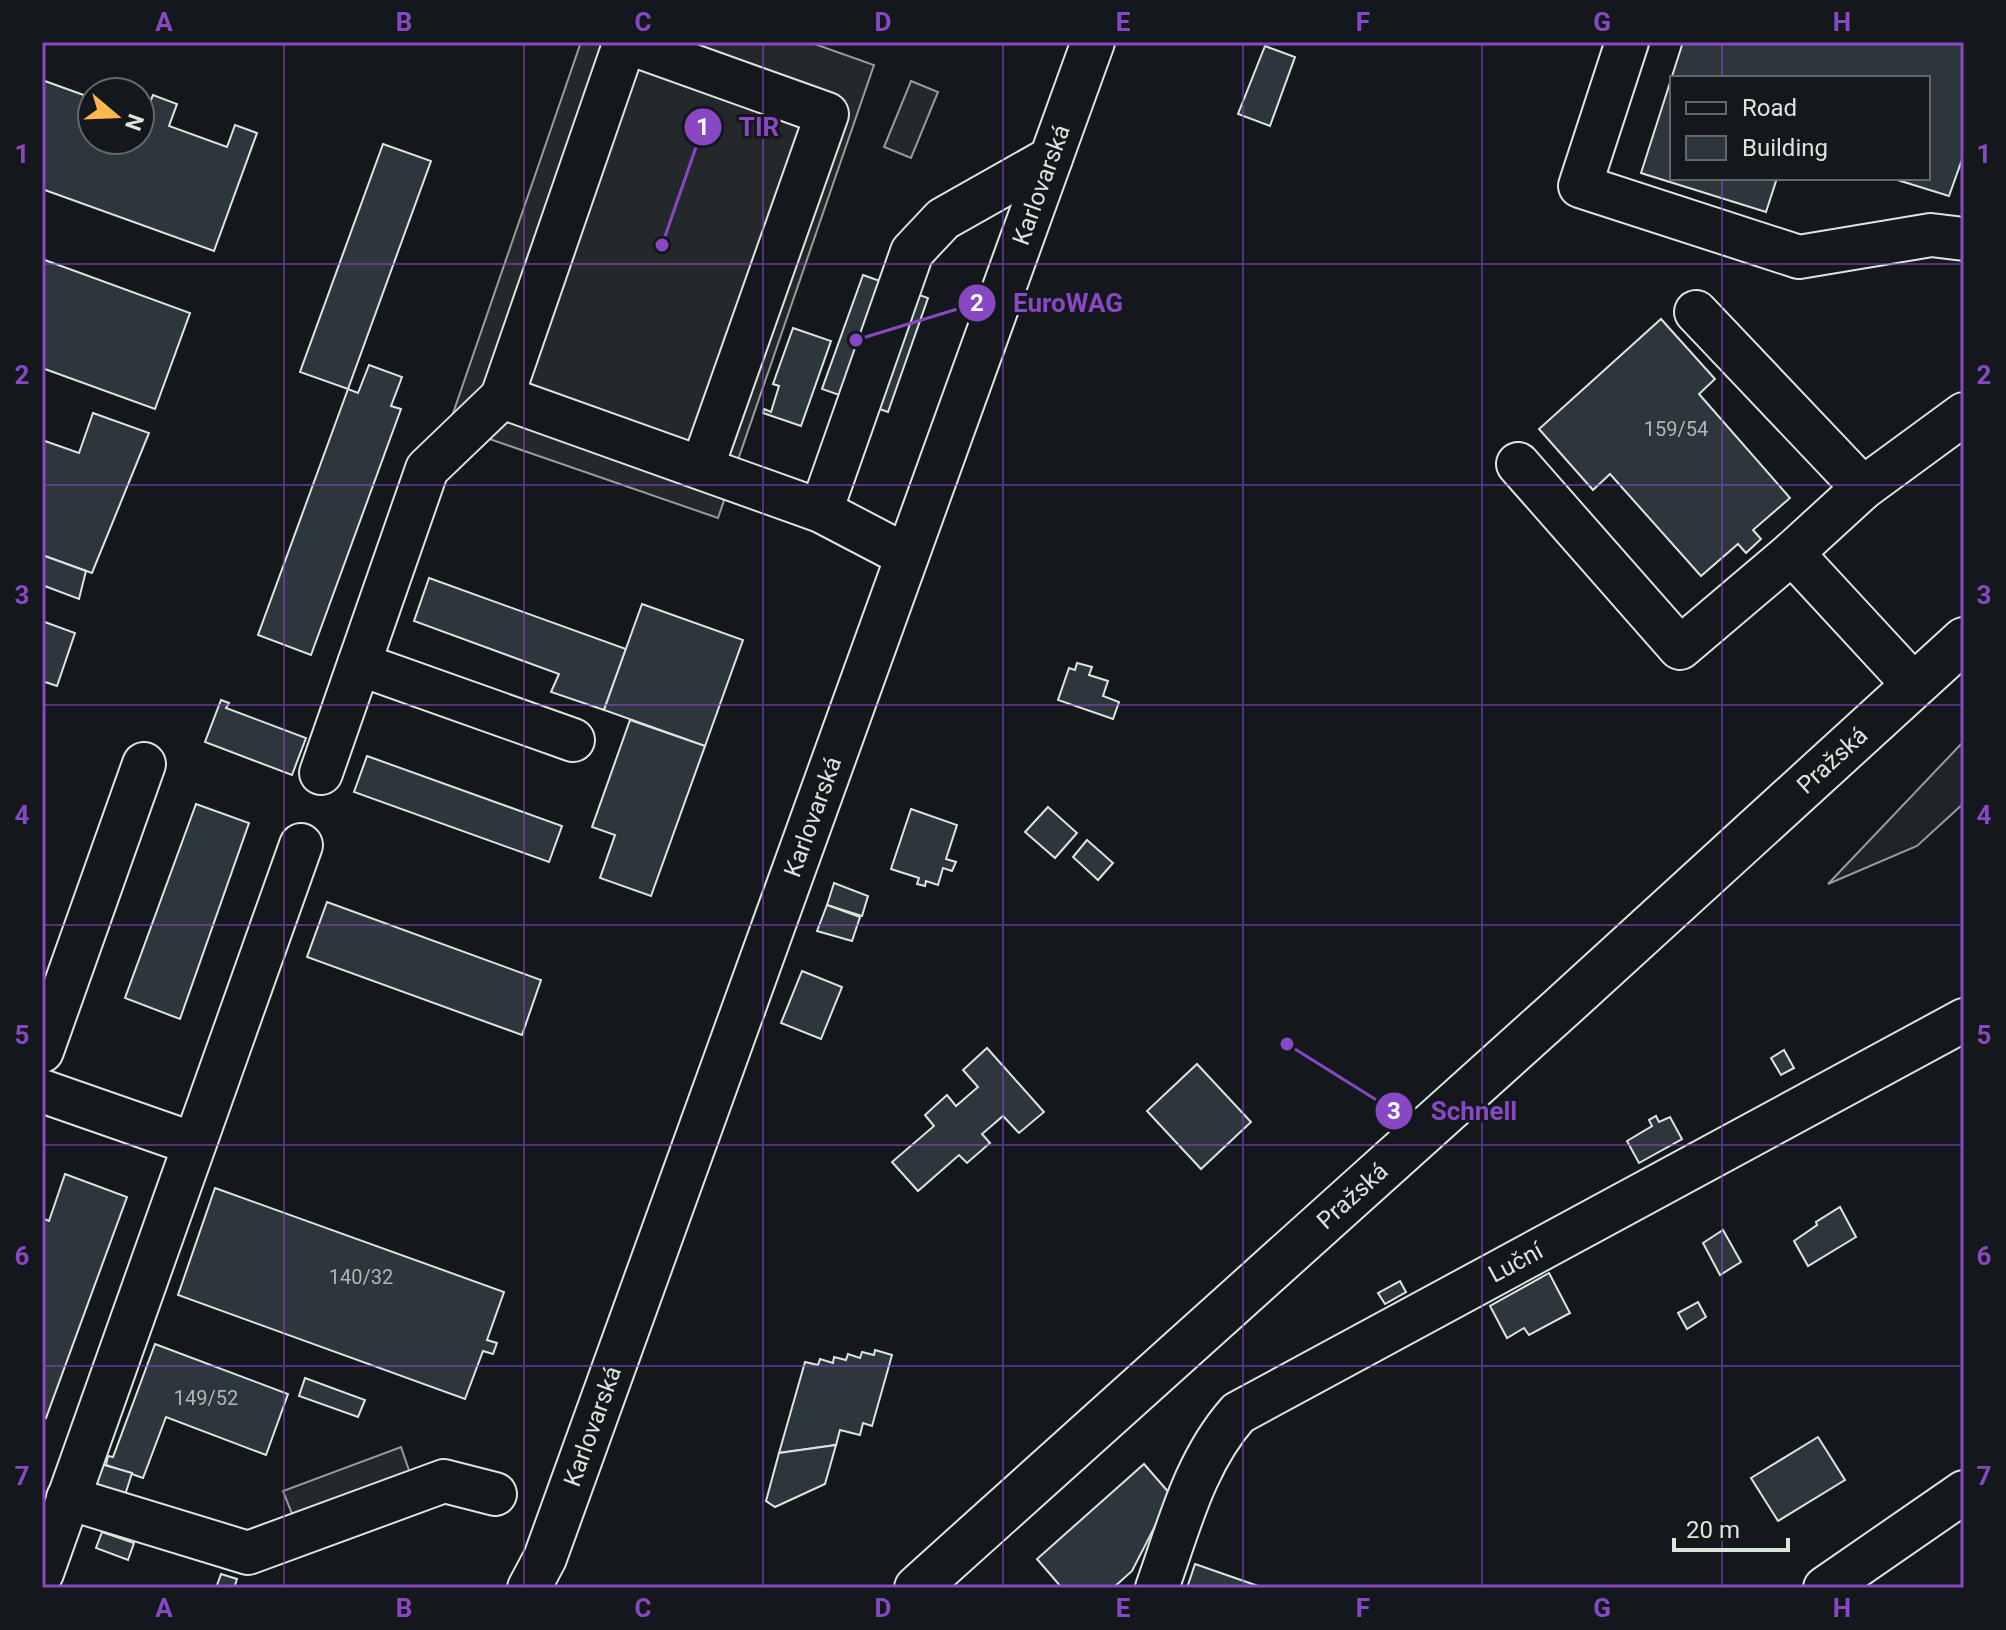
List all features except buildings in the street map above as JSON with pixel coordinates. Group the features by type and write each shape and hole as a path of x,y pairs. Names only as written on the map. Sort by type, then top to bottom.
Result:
{"main road":[{"name":"Pražská","path":"917,1588 1559,1010 1964,640"}],"street":[{"path":"321,773 427,469 502,397 626,42 827,114 702,468"},
{"name":"Karlovarská","path":"529,1588 545,1558 1093,42"},
{"path":"1627,42 1580,186 1799,257 1931,235 1964,239"},
{"path":"821,511 912,252 943,219 1051,158"},
{"path":"1696,312 1863,488"},
{"path":"502,397 821,511 907,556"},
{"path":"1518,464 1680,648 1863,488 1964,414"},
{"path":"1792,553 1914,685"},
{"path":"359,664 573,740"},
{"path":"42,1051 144,764"},
{"path":"42,1573 58,1504 194,1144 301,845"},
{"name":"Luční","path":"1157,1588 1199,1469 1219,1434 1238,1413 1964,1020"},
{"path":"42,1091 194,1144"},
{"path":"58,1504 248,1553 444,1481 495,1494"},
{"path":"1825,1588 1964,1492"}],"shaded area":[{"path":"581,42 809,42 874,65 718,518 449,425"},
{"path":"911,81 938,92 911,158 884,147"},
{"path":"1964,741 1964,803 1917,846 1828,884"},
{"path":"401,1447 416,1491 300,1534 283,1491"}],"place":[{"name":"TIR","path":"662,245"},
{"name":"EuroWAG","path":"856,340"},
{"name":"Schnell","path":"1287,1044"}]}
